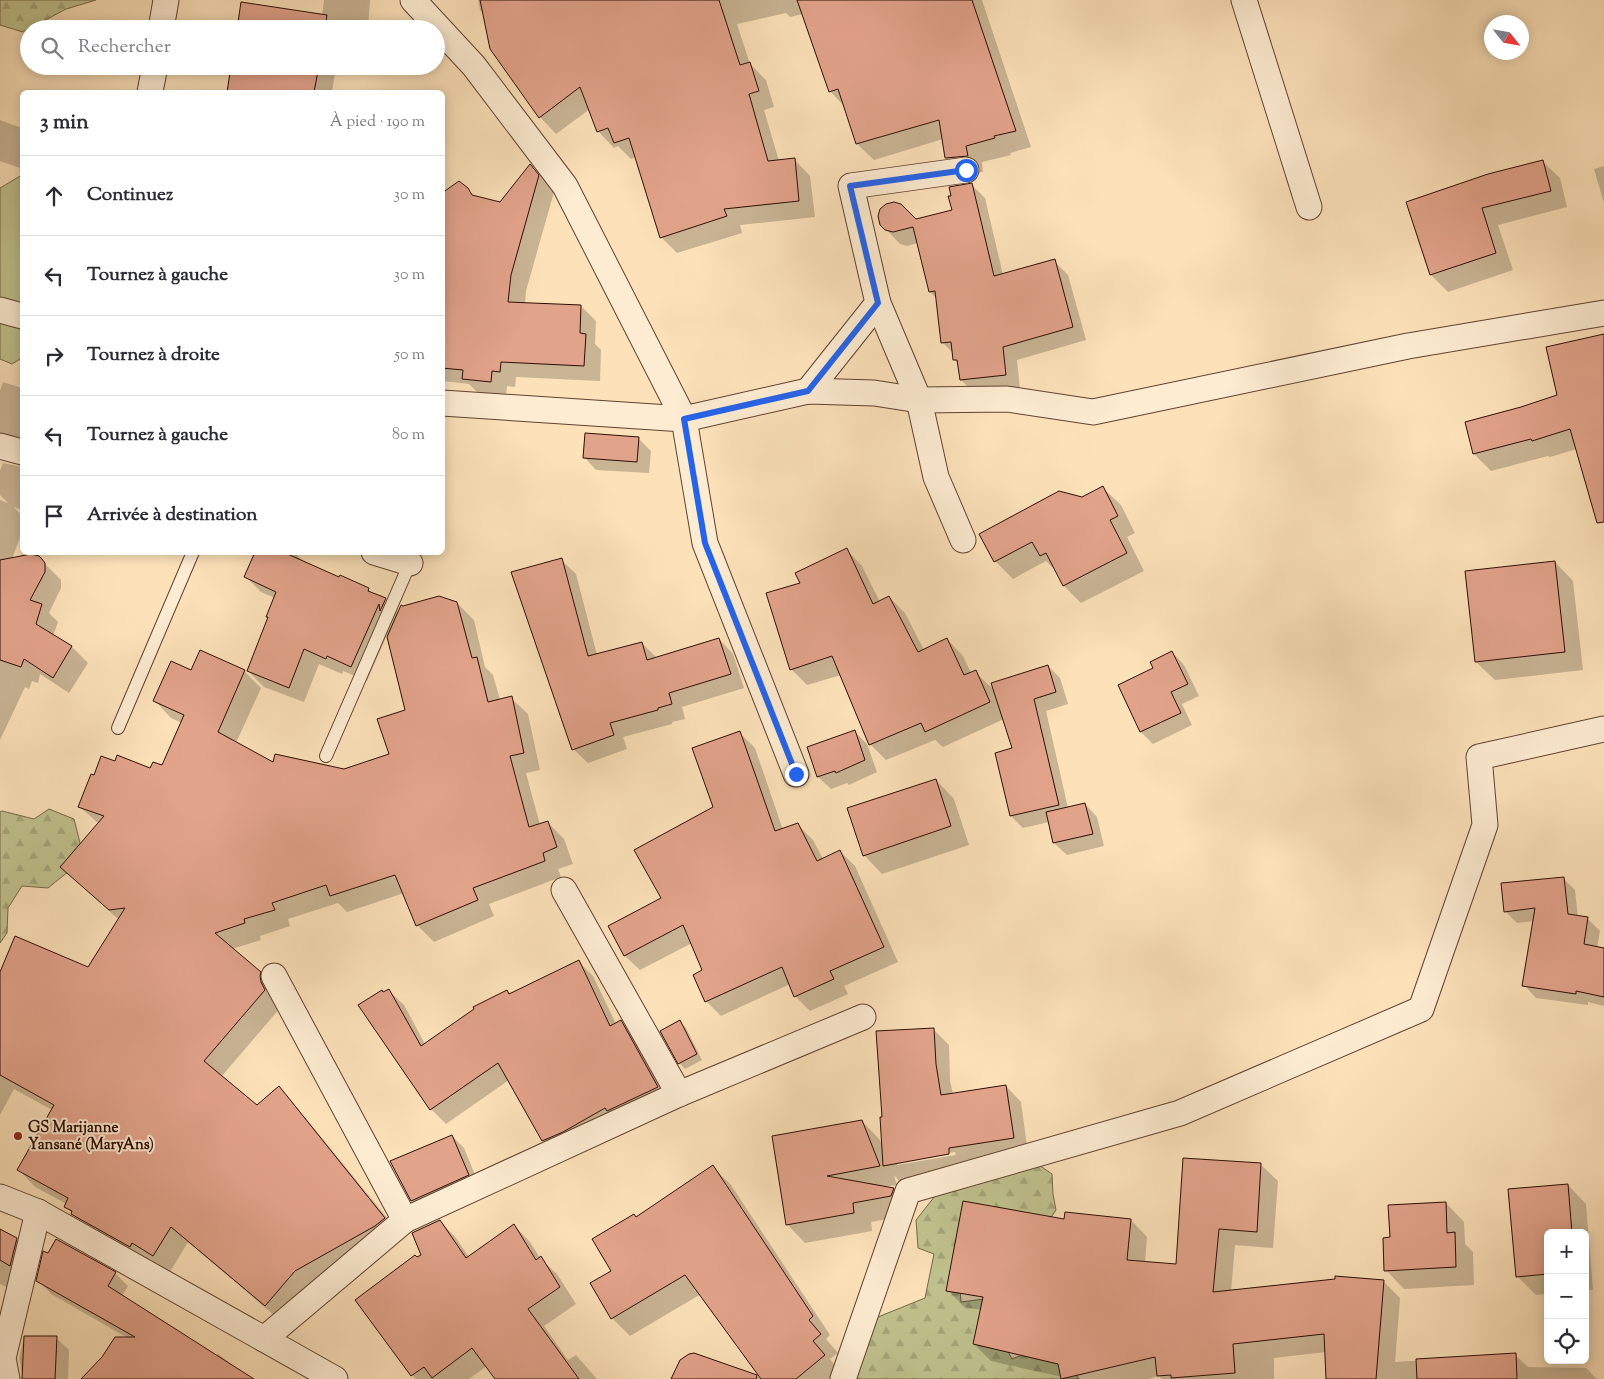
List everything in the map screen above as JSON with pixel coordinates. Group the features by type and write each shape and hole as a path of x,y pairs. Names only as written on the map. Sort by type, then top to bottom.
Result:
{"street":[{"path":"163,20 166,0"},
{"path":"413,0 431,20"},
{"path":"1244,0 1309,207"},
{"path":"445,35 474,66 565,186 684,419 705,543 796,774"},
{"path":"150,90 153,75"},
{"path":"963,540 936,477 919,400 878,303 850,186 966,170"},
{"path":"808,391 878,303"},
{"path":"0,310 20,315"},
{"path":"445,403 684,419 808,391 874,393 919,400 1007,399 1093,412 1408,346 1604,313"},
{"path":"0,446 20,451"},
{"path":"384,555 410,563"},
{"path":"843,1379 908,1191 1180,1113 1421,1009 1485,825 1479,758 1604,729"},
{"path":"564,890 679,1094"},
{"path":"274,976 405,1220"},
{"path":"264,1339 405,1220 679,1094 863,1017"},
{"path":"0,1197 38,1212 335,1379"},
{"path":"7,1379 3,1358 38,1212"}],"lane":[{"path":"118,728 192,555"},
{"path":"326,756 410,563"}],"green space":[{"path":"0,0 96,0 66,9 45,20 20,20 20,31 0,25"},
{"path":"20,176 20,359 12,364 0,359 0,188"},
{"path":"49,809 74,819 84,859 48,888 22,886 8,908 7,933 0,943 0,812 34,819"},
{"path":"1036,1163 1052,1174 1056,1210 1048,1222 959,1278 961,1302 1000,1297 1002,1341 1012,1359 1035,1350 1072,1367 1079,1379 853,1379 878,1317 925,1298 934,1254 918,1248 916,1220 939,1191"}],"building":[{"path":"480,0 719,0 740,65 750,62 759,91 749,94 768,161 795,158 799,201 724,209 727,216 660,238 629,138 614,143 608,128 597,132 580,87 539,118 490,49"},
{"path":"797,0 972,0 1016,131 994,136 995,138 966,146 968,156 945,158 939,120 856,144 838,89 829,92"},
{"path":"241,2 327,15 326,20 238,20"},
{"path":"230,75 317,75 314,90 227,90"},
{"path":"1543,160 1551,191 1482,208 1496,253 1430,275 1406,202 1488,174"},
{"path":"530,164 539,175 511,275 508,302 581,305 580,333 586,334 584,366 501,362 500,372 492,371 491,382 462,379 463,370 445,368 445,191 459,181 468,188 472,195 500,202"},
{"path":"972,183 994,276 1055,259 1073,327 1003,347 1006,375 960,380 957,360 953,360 951,342 941,343 935,291 929,292 913,227 893,232 885,230 880,225 878,216 880,209 886,204 894,202 901,204 916,219 952,210 948,196 951,196 949,187"},
{"path":"1604,334 1604,522 1597,523 1570,429 1532,441 1531,439 1473,454 1465,422 1557,395 1546,347"},
{"path":"585,433 639,437 637,462 583,458"},
{"path":"1103,486 1118,516 1110,520 1127,553 1063,586 1046,553 1040,556 1032,542 994,562 979,534 1059,491 1082,497"},
{"path":"847,548 873,604 889,596 918,652 947,638 964,675 976,670 990,702 925,732 921,723 869,745 832,656 790,670 766,593 800,583 795,573"},
{"path":"35,555 39,556 45,563 45,572 30,600 42,604 36,624 72,646 53,678 24,659 21,667 0,660 0,560"},
{"path":"254,555 290,555 339,577 340,575 369,588 368,591 386,598 380,611 379,604 351,667 327,656 326,659 304,649 289,688 247,671 276,592 244,577"},
{"path":"562,558 588,656 642,642 647,660 719,638 731,674 669,693 672,704 658,708 658,710 610,723 614,735 572,750 511,572"},
{"path":"1555,561 1565,652 1475,662 1465,571"},
{"path":"439,596 457,602 472,658 477,657 488,702 512,696 524,753 510,756 529,827 548,821 557,847 543,853 545,861 473,888 478,900 416,926 395,875 330,896 326,885 272,903 275,910 244,919 245,923 215,933 261,972 261,982 265,990 204,1061 257,1105 279,1086 385,1218 375,1226 295,1271 265,1306 171,1227 153,1256 132,1243 130,1247 71,1214 72,1211 64,1207 68,1198 17,1170 54,1105 0,1075 0,972 15,936 88,967 125,908 109,910 60,867 104,816 78,807 91,774 94,775 101,756 115,761 117,755 150,768 153,762 162,765 184,715 153,701 171,661 191,670 200,650 245,670 218,732 273,762 275,754 344,769 389,754 377,719 405,710 387,637 401,605"},
{"path":"1172,651 1188,684 1171,692 1181,713 1140,732 1118,685 1153,668 1150,662"},
{"path":"1048,665 1056,692 1034,699 1059,805 1010,816 995,753 1012,748 991,683"},
{"path":"855,730 865,760 836,773 835,771 817,777 807,747"},
{"path":"740,731 775,831 798,823 817,861 840,850 884,947 830,971 834,979 794,997 782,967 705,1002 693,975 702,970 683,925 624,956 608,926 661,898 634,850 713,807 692,748"},
{"path":"936,779 951,826 863,856 847,808"},
{"path":"1085,803 1093,834 1053,843 1046,812"},
{"path":"1564,877 1568,914 1588,917 1584,944 1604,948 1604,997 1576,991 1576,994 1522,986 1535,908 1504,912 1501,883"},
{"path":"579,960 610,1026 621,1020 658,1087 607,1111 605,1108 563,1132 542,1141 498,1063 430,1110 358,1005 382,990 383,992 389,989 421,1046 474,1009 473,1007 507,990 509,994"},
{"path":"680,1020 697,1054 678,1064 660,1031"},
{"path":"934,1028 936,1064 941,1095 1006,1085 1014,1138 949,1148 949,1154 883,1166 880,1117 882,1117 876,1031"},
{"path":"862,1120 880,1166 827,1176 894,1188 891,1196 853,1203 854,1213 786,1225 772,1136"},
{"path":"452,1135 469,1175 411,1201 390,1161"},
{"path":"1183,1158 1261,1163 1257,1232 1219,1229 1213,1292 1335,1279 1335,1276 1384,1280 1376,1379 1326,1379 1324,1334 1233,1344 1235,1373 1171,1378 1171,1375 1157,1376 1155,1357 1061,1379 1058,1364 973,1344 983,1297 946,1291 963,1201 1064,1219 1065,1212 1131,1219 1127,1260 1176,1264"},
{"path":"713,1165 813,1316 809,1320 821,1334 813,1341 825,1355 796,1379 761,1379 685,1275 611,1319 590,1283 611,1271 592,1239 634,1214 636,1217"},
{"path":"1568,1184 1572,1229 1544,1229 1544,1274 1516,1277 1508,1189"},
{"path":"1446,1202 1447,1233 1455,1232 1456,1267 1384,1271 1383,1238 1390,1237 1388,1205"},
{"path":"440,1220 466,1258 514,1224 536,1260 541,1256 560,1287 528,1309 579,1379 495,1379 472,1348 432,1378 424,1367 411,1376 355,1300 415,1255 417,1257 421,1255 412,1233"},
{"path":"0,1229 17,1238 10,1266 0,1260"},
{"path":"56,1239 116,1272 108,1286 254,1379 81,1379 102,1357 115,1337 135,1337 36,1281 43,1251 48,1253"},
{"path":"24,1336 57,1336 55,1379 22,1379"},
{"path":"694,1353 757,1375 756,1379 671,1379 680,1360"},
{"path":"1516,1353 1517,1379 1417,1379 1416,1359"}],"place":[{"name":"GS Marijanne Yansané (MaryAns)","path":"18,1136"}],"route":[{"path":"796,774 705,543 684,419 808,391 878,303 850,186 966,170"}]}
